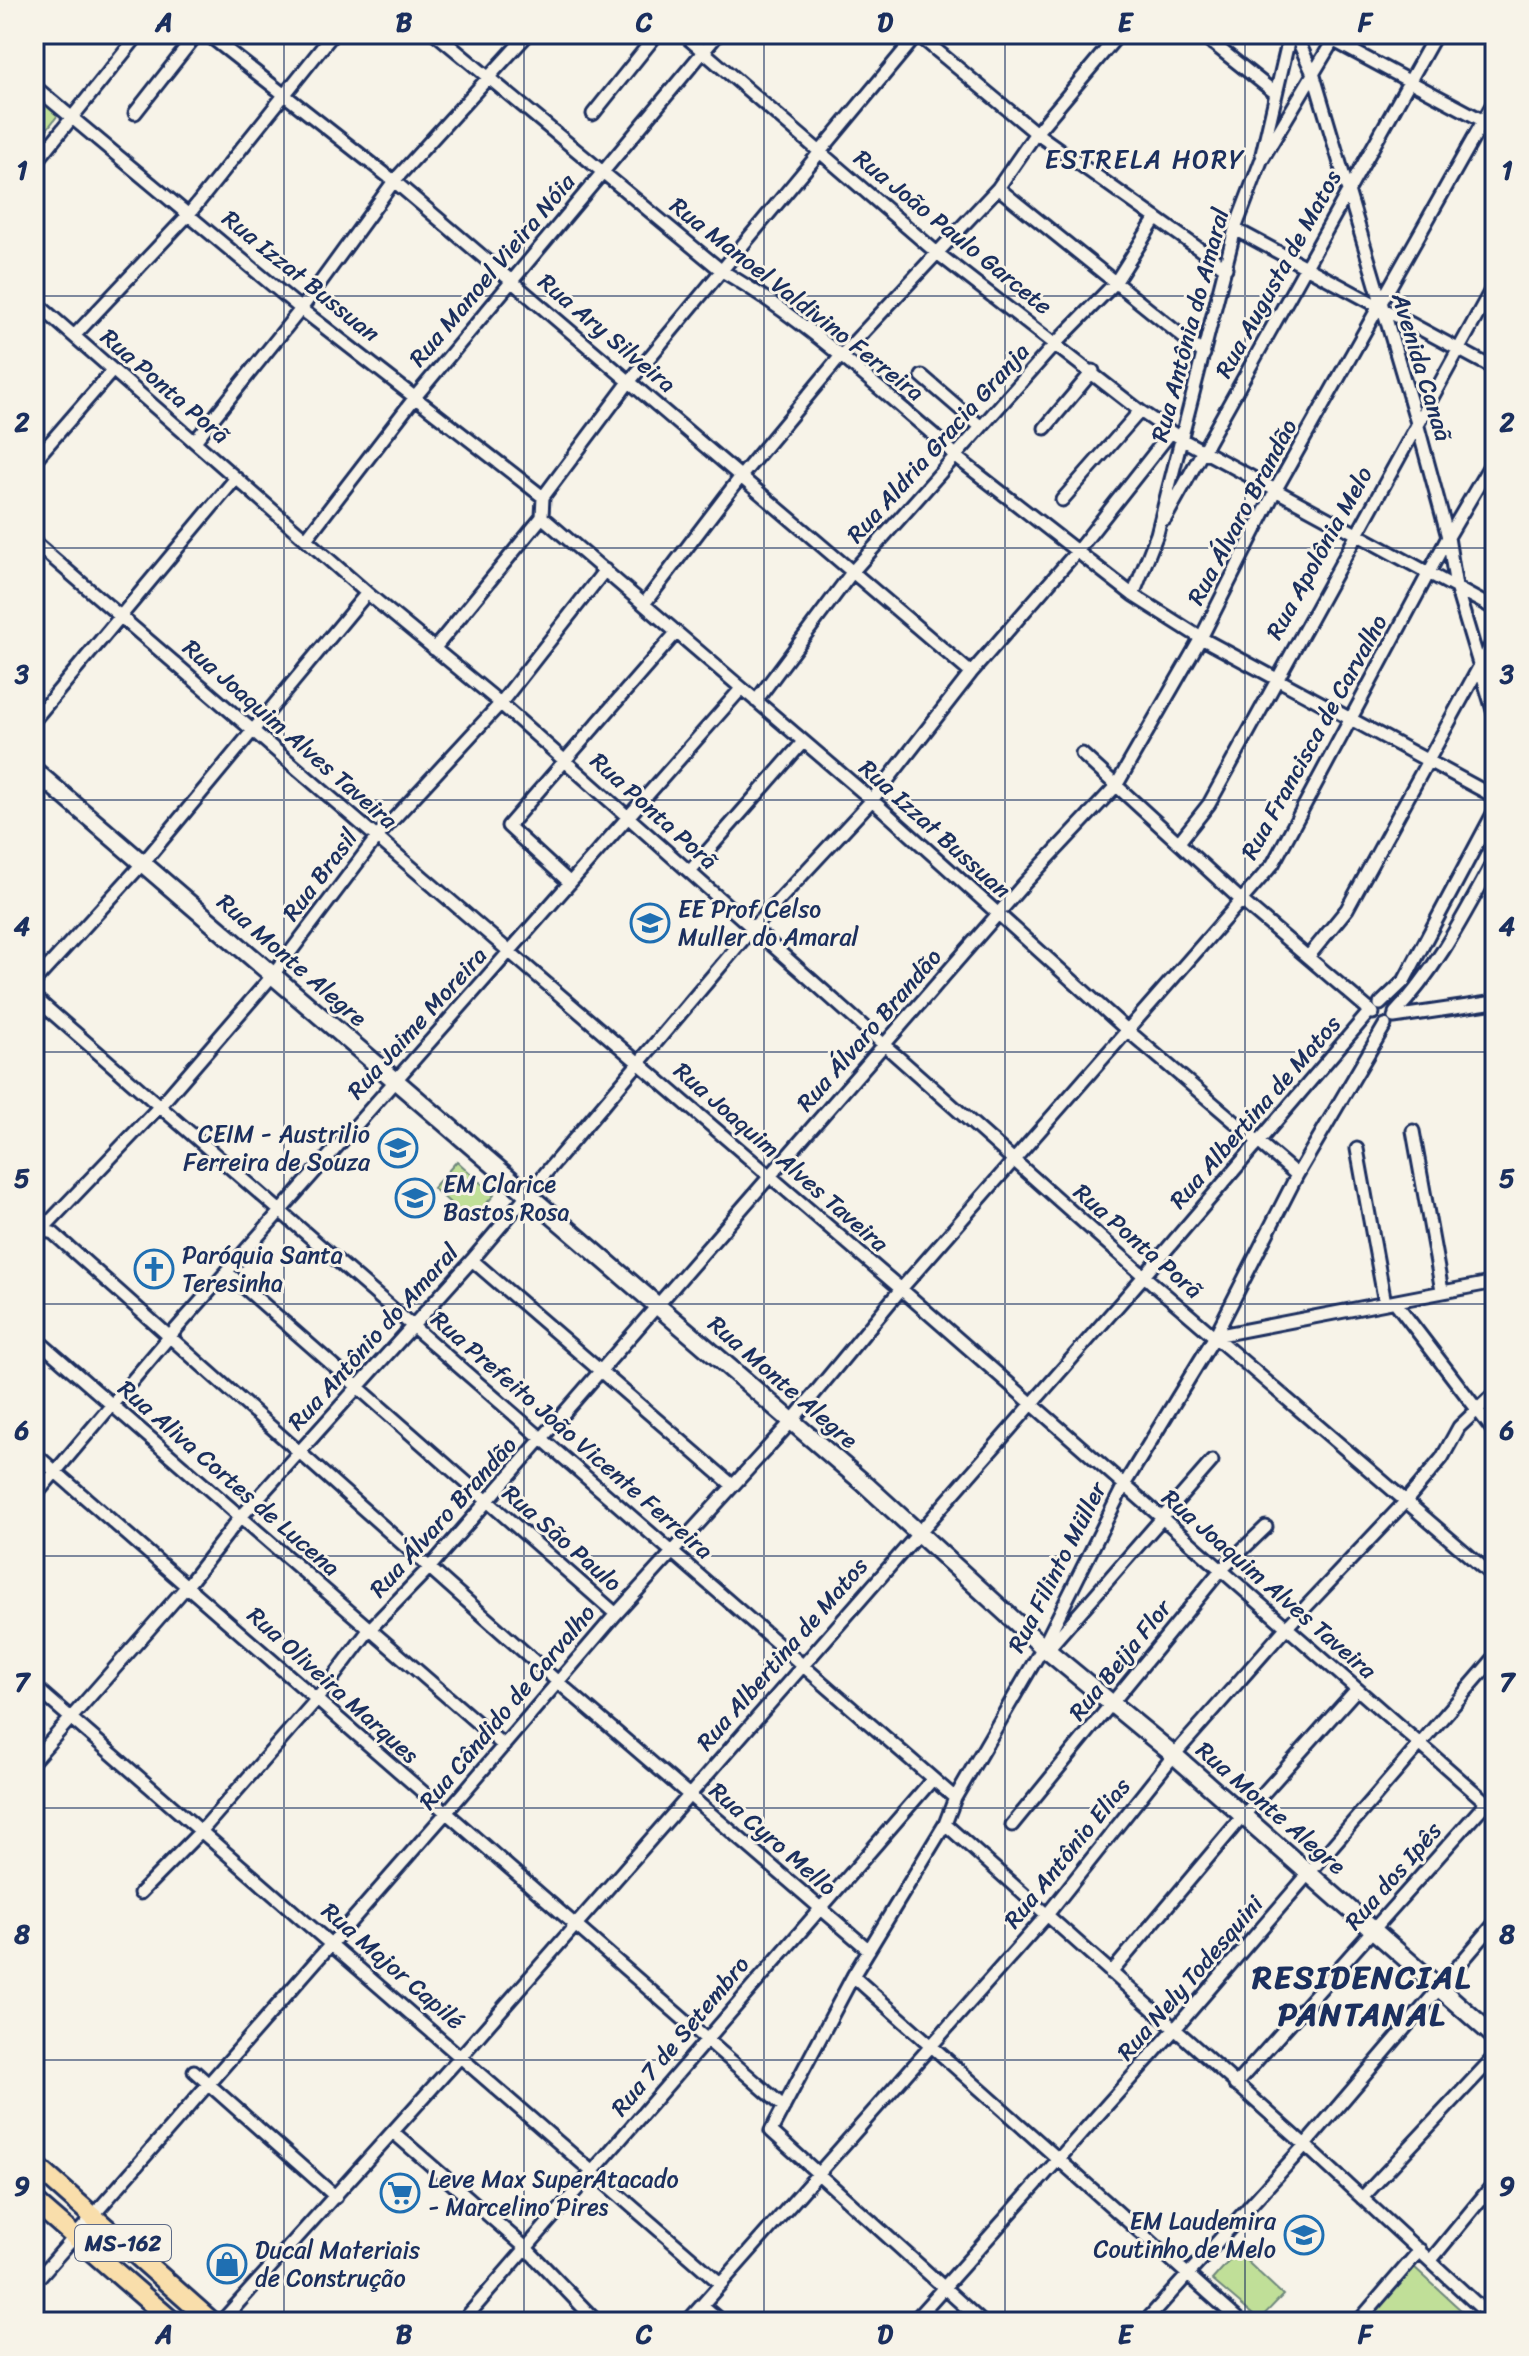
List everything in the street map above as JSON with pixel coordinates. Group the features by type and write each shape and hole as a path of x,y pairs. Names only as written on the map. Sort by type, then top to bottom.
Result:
{"main road":[{"name":"MS-162","path":"34,2164 212,2322"},
{"name":"MS-162","path":"34,2201 173,2322"}],"street":[{"path":"34,165 139,34"},
{"path":"135,113 197,34"},
{"name":"Rua Ary Silveira","path":"207,34 283,97 394,181 971,673"},
{"path":"74,336 189,214 333,34"},
{"name":"Rua Manoel Valdivino Ferreira","path":"436,34 722,271 748,286 840,357 947,446 956,457 1133,595 1201,638 1495,797"},
{"path":"195,441 301,309 394,181 528,34"},
{"path":"593,114 657,34"},
{"name":"Rua João Paulo Garcete","path":"683,34 937,253 1093,371 1140,411 1183,440 1495,609"},
{"name":"Rua Manoel Vieira Nóia","path":"306,539 416,396 718,34"},
{"path":"434,649 542,517 543,497 629,382 818,150 918,34 1036,133 1226,268"},
{"path":"644,604 742,475 840,357 998,188 1036,133 1119,34"},
{"path":"1201,34 1274,92"},
{"path":"1213,44 1222,34"},
{"path":"1261,161 1274,92 1292,34"},
{"name":"Avenida Canaã","path":"1292,34 1314,76 1348,190 1380,307 1417,423 1448,537 1456,587 1495,717"},
{"path":"1321,34 1335,38 1490,124"},
{"name":"Rua Augusta de Matos","path":"1157,534 1436,34"},
{"name":"Rua Antônia do Amaral","path":"1133,595 1157,534 1235,229 1261,161 1335,38"},
{"name":"Rua Izzat Bussuan","path":"34,86 301,309 543,497"},
{"name":"Rua Álvaro Brandão","path":"140,1893 203,1829 317,1699 369,1630 430,1567 997,915 1116,786 1201,638 1276,489 1490,124 1495,100"},
{"path":"998,188 1204,354"},
{"name":"Rua Aldria Gracia Granja","path":"756,701 853,571 1056,343 1115,283 1156,218"},
{"path":"1235,229 1495,369"},
{"name":"Rua Apolônia Melo","path":"1179,842 1209,804 1356,531 1495,283"},
{"name":"Rua Ponta Porã","path":"34,301 367,593 500,704 1144,1276 1495,1578"},
{"path":"34,461 113,370"},
{"path":"1045,428 1093,371"},
{"path":"922,376 981,427"},
{"path":"1062,500 1140,411"},
{"name":"Rua Antônio do Amaral","path":"34,1760 187,1586 239,1519 472,1260 752,929 872,800 971,673 1078,550 1171,432"},
{"name":"Rua Francisca de Carvalho","path":"1015,1162 1273,864 1353,720 1448,537 1495,457"},
{"path":"34,720 236,478"},
{"name":"Rua Izzat Bussuan","path":"542,517 872,800 1127,1030 1297,1175"},
{"name":"Rua Joaquim Alves Taveira","path":"34,542 901,1289 1285,1629 1491,1806"},
{"name":"Rua Brasil","path":"36,1232 159,1107 273,975 377,837 500,704 605,570"},
{"path":"34,982 143,863 367,593"},
{"path":"570,883 508,826 676,633"},
{"path":"1308,957 1347,909 1495,638"},
{"name":"Rua Jaime Moreira","path":"34,1497 170,1336 741,689"},
{"path":"690,871 803,742"},
{"path":"1082,754 1242,901 1374,1009 1375,1020 1495,1002"},
{"name":"Rua Monte Alegre","path":"34,770 658,1306 918,1532 1045,1648 1174,1755 1495,2037"},
{"name":"Rua Albertina de Matos","path":"221,2322 461,2056 1144,1276 1257,1142 1374,1009 1404,981 1495,810"},
{"name":"Rua Filinto Müller","path":"819,2172 771,2131 853,1976 945,1824 955,1798 1045,1648 1124,1485 1215,1336 1297,1175 1391,1018 1438,962 1495,859"},
{"name":"Rua Prefeito João Vicente Ferreira","path":"34,997 955,1798"},
{"path":"1374,1009 1388,1004 1391,1018"},
{"path":"1413,1131 1442,1291"},
{"path":"1357,1149 1390,1303 1495,1433"},
{"name":"Rua Cândido de Carvalho","path":"34,2283 616,1614 731,1484 791,1422 901,1289 1015,1162"},
{"name":"Rua Cyro Mello","path":"36,1232 53,1233 559,1683 869,1950"},
{"path":"472,1260 731,1484"},
{"name":"Rua São Paulo","path":"228,1273 616,1614"},
{"path":"1215,1336 1495,1282"},
{"name":"Rua Aliva Cortes de Lucena","path":"34,1337 239,1519 504,1746"},
{"name":"Rua Antônio Elias","path":"687,2322 1046,1916 1174,1755 1285,1629 1406,1501 1442,1458 1459,1427 1495,1393"},
{"name":"Rua Oliveira Marques","path":"34,1453 784,2107"},
{"path":"1045,1648 1212,1461"},
{"name":"Rua Beija Flor","path":"1012,1825 1220,1571 1266,1527"},
{"name":"Rua Nely Todesquini","path":"913,2322 1174,2030 1495,1657"},
{"name":"Rua Major Capilé","path":"34,1686 203,1829 720,2283"},
{"path":"1111,1973 1243,1816 1356,1690"},
{"name":"Rua 7 de Setembro","path":"462,2322 932,1780"},
{"name":"Rua dos Ipês","path":"1235,2085 1491,1806"},
{"path":"945,1824 1494,2318"},
{"path":"1145,2322 1305,2145 1495,1923"},
{"path":"853,1976 1241,2322"},
{"path":"1362,2198 1495,2056"},
{"path":"194,2071 336,2197"},
{"path":"393,2132 527,2249 597,2322"},
{"path":"819,2172 982,2322"},
{"path":"1431,2260 1495,2182"},
{"path":"1358,2322 1420,2250"},
{"path":"703,2306 722,2322"}],"green space":[{"path":"34,94 58,115 34,146"},
{"path":"457,1161 494,1195 471,1221 433,1188"},
{"path":"1237,2252 1283,2295 1259,2320 1212,2280"},
{"path":"1413,2266 1474,2322 1364,2322"}],"place":[{"name":"EE Prof Celso Muller do Amaral","path":"650,923"},
{"name":"CEIM - Austrilio Ferreira de Souza","path":"398,1148"},
{"name":"EM Clarice Bastos Rosa","path":"415,1198"},
{"name":"Paróquia Santa Teresinha","path":"154,1269"},
{"name":"Leve Max SuperAtacado - Marcelino Pires","path":"400,2193"},
{"name":"EM Laudemira Coutinho de Melo","path":"1304,2235"},
{"name":"Ducal Materiais de Construção","path":"227,2264"}],"district":[{"name":"ESTRELA HORY","path":"1145,159"},
{"name":"RESIDENCIAL PANTANAL","path":"1362,1996"}]}
